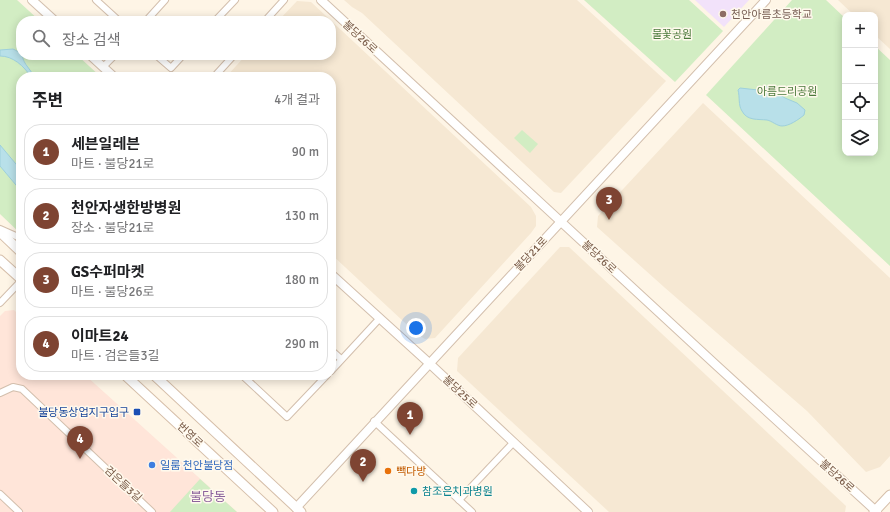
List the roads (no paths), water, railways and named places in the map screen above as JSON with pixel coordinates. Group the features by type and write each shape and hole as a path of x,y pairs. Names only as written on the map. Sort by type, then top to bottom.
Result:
{"main road":[{"path":"0,232 16,247"},
{"path":"0,260 16,275"},
{"name":"번영로","path":"130,380 273,512"},
{"name":"번영로","path":"159,380 296,510"},
{"path":"876,511 890,494"}],"street":[{"path":"32,0 49,16"},
{"path":"96,0 114,16"},
{"path":"151,16 165,0"},
{"path":"220,16 235,0"},
{"path":"270,16 284,0"},
{"name":"불당26로","path":"321,0 421,94 876,511"},
{"name":"불당21로","path":"296,510 428,363 766,0"},
{"path":"95,60 108,72"},
{"path":"103,67 110,60"},
{"path":"162,60 171,68 178,60"},
{"path":"219,72 229,60"},
{"path":"0,229 16,236"},
{"name":"불당25로","path":"336,278 588,512"},
{"path":"0,304 16,286"},
{"path":"336,366 380,318"},
{"path":"336,355 341,360"},
{"path":"247,380 287,418 322,380"},
{"name":"검은들3길","path":"0,393 13,387 22,389 152,512"},
{"path":"374,422 472,512"},
{"path":"459,500 513,443"},
{"path":"0,494 19,512"}],"water":[{"path":"13,49 16,50 16,60 24,60 31,72 27,72 14,60 5,56 0,56 0,50"},
{"path":"766,86 785,98 797,103 805,110 804,115 790,124 782,126 767,120 753,119 744,114 741,109 738,90 740,88 758,90"},
{"path":"0,145 16,164 16,185 0,166"}],"place":[{"name":"천안아름초등학교","path":"723,14"},
{"name":"GS수퍼마켓","path":"609,220"},
{"name":"불당동상업지구입구","path":"137,412"},
{"name":"세븐일레븐","path":"410,435"},
{"name":"이마트24","path":"80,459"},
{"name":"일룸 천안불당점","path":"152,465"},
{"name":"빽다방","path":"388,471"},
{"name":"천안자생한방병원","path":"363,482"},
{"name":"참조은치과병원","path":"414,491"}],"district":[{"name":"불당동","path":"208,497"}],"park label":[{"name":"물꽃공원","path":"672,34"},
{"name":"아름드리공원","path":"787,91"}]}
